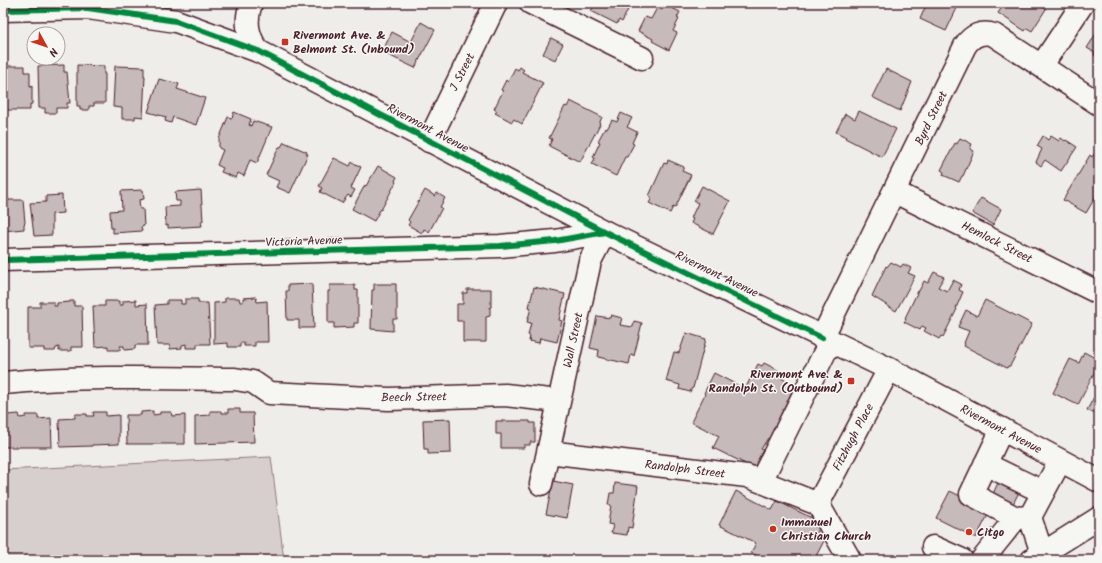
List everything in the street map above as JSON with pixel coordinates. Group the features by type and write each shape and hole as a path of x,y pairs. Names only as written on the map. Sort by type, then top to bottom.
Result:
{"street":[{"path":"88,8 118,3"},
{"path":"252,3 248,11 248,32 258,51"},
{"name":"J Street","path":"429,141 496,3"},
{"path":"531,3 642,58"},
{"path":"1042,66 1083,3"},
{"name":"Rivermont Avenue","path":"3,10 88,8 176,21 258,51 605,232 888,369 1099,481"},
{"name":"Byrd Street","path":"761,482 895,192 965,46 973,37 984,33 994,35 1099,104"},
{"name":"Hemlock Street","path":"895,192 1099,293"},
{"name":"Victoria Avenue","path":"3,260 500,246 555,241 605,232"},
{"name":"Wall Street","path":"541,484 590,261 605,232"},
{"name":"Fitzhugh Place","path":"818,504 888,369"},
{"name":"Beech Street","path":"3,383 57,380 235,379 253,382 269,393 389,399 505,395 559,401"},
{"path":"1002,429 970,494 1023,518 1037,557 1099,518"},
{"name":"Randolph Street","path":"548,452 747,476 818,504"},
{"path":"982,560 1023,518 1043,492 1060,461"},
{"path":"986,464 1043,492"},
{"path":"818,504 850,560"},
{"path":"933,547 962,560"}],"shaded area":[{"path":"271,457 284,560 3,560 3,470"}],"building":[{"path":"593,3 631,3 622,22 619,20 617,24 591,11 595,4"},
{"path":"927,3 952,3 958,6 946,31 920,19"},
{"path":"1005,3 1042,3 1041,6 1046,9 1032,31 1027,28 1025,31 998,13"},
{"path":"664,4 680,12 677,18 679,19 673,31 677,33 669,50 652,41 653,39 638,31 645,17 651,19 657,8 662,10"},
{"path":"421,22 435,30 415,68 382,52 392,32 411,42"},
{"path":"1098,31 1099,58 1094,55 1095,53 1087,48"},
{"path":"551,38 563,44 555,60 543,54"},
{"path":"77,65 104,66 105,103 94,103 94,106 89,106 89,110 80,110 80,106 77,106"},
{"path":"3,66 25,66 25,72 30,72 32,104 30,104 30,110 3,110"},
{"path":"38,66 64,66 64,72 67,72 70,103 67,103 67,108 56,108 56,113 45,113 45,108 39,108"},
{"path":"115,66 144,67 143,117 135,116 135,119 122,119 122,108 113,107"},
{"path":"520,67 524,70 522,72 543,83 522,124 514,119 512,122 495,113 497,111 494,109 503,91 501,90 506,80 508,82 515,68 518,70"},
{"path":"886,69 912,82 900,111 872,97"},
{"path":"159,79 179,84 177,89 205,98 196,125 173,117 171,123 165,121 166,117 148,112"},
{"path":"570,101 602,117 600,124 580,162 549,146 552,139 549,138 565,106 567,107"},
{"path":"859,111 896,129 882,157 836,132 845,114 855,119"},
{"path":"234,112 251,119 249,125 251,126 253,121 272,127 257,163 250,160 244,176 238,173 236,178 221,172 223,168 217,165 223,150 219,148 219,139 228,117 232,118"},
{"path":"621,113 632,118 627,127 637,132 632,143 634,144 627,157 625,157 616,176 592,164 595,158 593,157 600,142 598,141 605,128 607,129 612,120 617,122"},
{"path":"1043,136 1048,140 1051,136 1059,141 1061,138 1077,147 1061,171 1045,160 1041,166 1036,162 1042,149 1037,146"},
{"path":"960,138 972,144 970,149 974,151 959,182 943,175 944,172 941,170 955,143 957,144"},
{"path":"284,142 307,152 306,154 308,154 290,193 276,187 279,181 266,175 279,147 281,147"},
{"path":"1094,154 1099,157 1097,160 1099,161 1099,191 1086,213 1063,200 1090,155 1092,157"},
{"path":"334,158 350,166 352,162 361,167 351,188 355,190 351,197 348,195 342,203 320,192 322,188 319,186"},
{"path":"668,160 684,167 682,171 691,175 675,208 673,207 670,213 649,203 652,198 649,196 664,163 667,164"},
{"path":"378,166 397,177 396,182 374,221 352,209 365,185 366,186"},
{"path":"702,186 730,201 713,234 691,223 693,219 691,218 698,203 694,201"},
{"path":"143,190 144,199 139,200 140,209 143,209 144,226 141,227 142,231 113,233 113,228 111,228 110,211 122,210 121,191"},
{"path":"201,190 202,226 168,228 168,225 166,226 165,207 180,206 180,201 176,201 175,192"},
{"path":"425,190 435,196 437,193 445,198 440,207 442,208 429,232 424,229 422,233 408,225 410,222 408,220"},
{"path":"62,195 63,213 52,214 52,235 34,236 30,203 46,202 46,196"},
{"path":"3,197 8,197 8,200 23,200 25,223 24,229 3,231"},
{"path":"981,198 1001,209 993,225 972,213"},
{"path":"891,262 901,267 903,264 911,268 908,273 915,276 896,311 872,296 886,266 887,267"},
{"path":"934,272 944,277 938,287 947,291 953,280 961,284 959,290 963,292 956,308 957,309 943,337 941,336 939,339 924,331 926,328 922,326 920,330 904,322 924,281 928,283"},
{"path":"312,284 314,328 299,328 299,320 287,320 286,291 288,291 288,285"},
{"path":"374,284 396,284 397,319 393,319 393,331 371,329 372,290 374,290"},
{"path":"330,285 355,285 355,290 358,290 358,323 354,323 354,327 334,328 334,323 328,323 328,291 330,291"},
{"path":"534,287 565,294 559,320 562,321 557,342 540,338 539,343 529,341 530,336 528,335 531,323 527,322"},
{"path":"467,289 491,289 490,316 486,317 486,342 463,342 463,321 457,321 457,304 463,304 463,293 467,293"},
{"path":"256,297 257,302 267,301 268,342 255,342 255,346 244,346 244,343 240,343 240,347 228,347 228,343 214,344 214,303 225,302 225,298 239,298 240,302 243,302 243,298"},
{"path":"185,299 198,299 198,303 208,303 210,344 197,344 197,348 186,348 186,344 182,345 182,348 170,349 170,345 157,345 155,305 167,304 167,300 181,300 181,304 185,304"},
{"path":"136,300 136,305 147,304 148,345 135,345 135,349 124,350 124,346 120,346 120,350 108,350 108,346 95,347 93,306 105,306 105,301 119,301 119,305 123,305 123,301"},
{"path":"985,300 1032,324 1010,366 1007,368 964,346 969,331 958,327 966,310 977,316"},
{"path":"74,301 74,306 82,306 83,347 71,347 71,351 59,351 59,347 56,348 55,351 44,351 44,348 28,348 28,307 40,307 40,302 54,302 54,306 57,306 57,303"},
{"path":"611,315 622,318 620,325 633,327 634,321 642,323 634,356 631,355 629,364 598,357 599,350 590,348 597,316 610,318"},
{"path":"686,333 706,339 693,388 690,392 679,389 680,385 666,381 674,352 679,353"},
{"path":"1084,352 1099,360 1099,363 1078,405 1053,393 1070,359 1079,363"},
{"path":"764,363 778,370 776,373 782,376 781,378 795,385 769,439 768,438 761,449 763,450 754,468 713,448 719,436 691,422 714,373 745,389 758,364 762,366"},
{"path":"1099,388 1099,416 1087,410"},
{"path":"228,409 240,409 240,413 253,413 254,442 195,444 195,416 210,415 210,411 221,411 221,413 228,413"},
{"path":"153,411 153,415 160,414 160,412 171,412 172,416 185,415 185,444 127,444 126,415 141,415 141,412"},
{"path":"93,412 106,412 106,416 119,415 119,444 60,447 59,419 75,418 75,414 87,414 87,416 94,416"},
{"path":"19,414 20,418 26,417 26,415 38,415 38,419 51,418 52,447 3,447 3,418 7,418 7,415"},
{"path":"450,419 451,453 428,454 428,449 424,449 423,420"},
{"path":"496,421 530,421 530,423 535,423 535,442 530,442 530,445 524,445 524,448 501,448 501,434 496,434"},
{"path":"1001,476 1022,486 1012,506 992,496"},
{"path":"553,481 573,485 567,518 546,514"},
{"path":"615,483 638,486 632,528 628,527 627,535 611,533 613,525 608,524 611,505 608,505 610,493 614,493"},
{"name":"Immanuel Christian Church","path":"736,491 772,510 777,501 822,523 817,533 826,537 814,560 768,560 763,557 762,560 754,559 756,555 751,553 756,543 719,525"},
{"path":"950,491 990,511 976,538 936,518"}],"cycle path":[{"path":"3,10 88,8 176,21 258,51 605,232 822,338"},
{"path":"3,260 500,246 555,241 605,232"}],"place":[{"name":"Rivermont Ave. & Belmont St. (Inbound)","path":"285,42"},
{"name":"Rivermont Ave. & Randolph St. (Outbound)","path":"851,381"},
{"name":"Immanuel Christian Church","path":"773,529"},
{"name":"Citgo","path":"969,532"}]}
